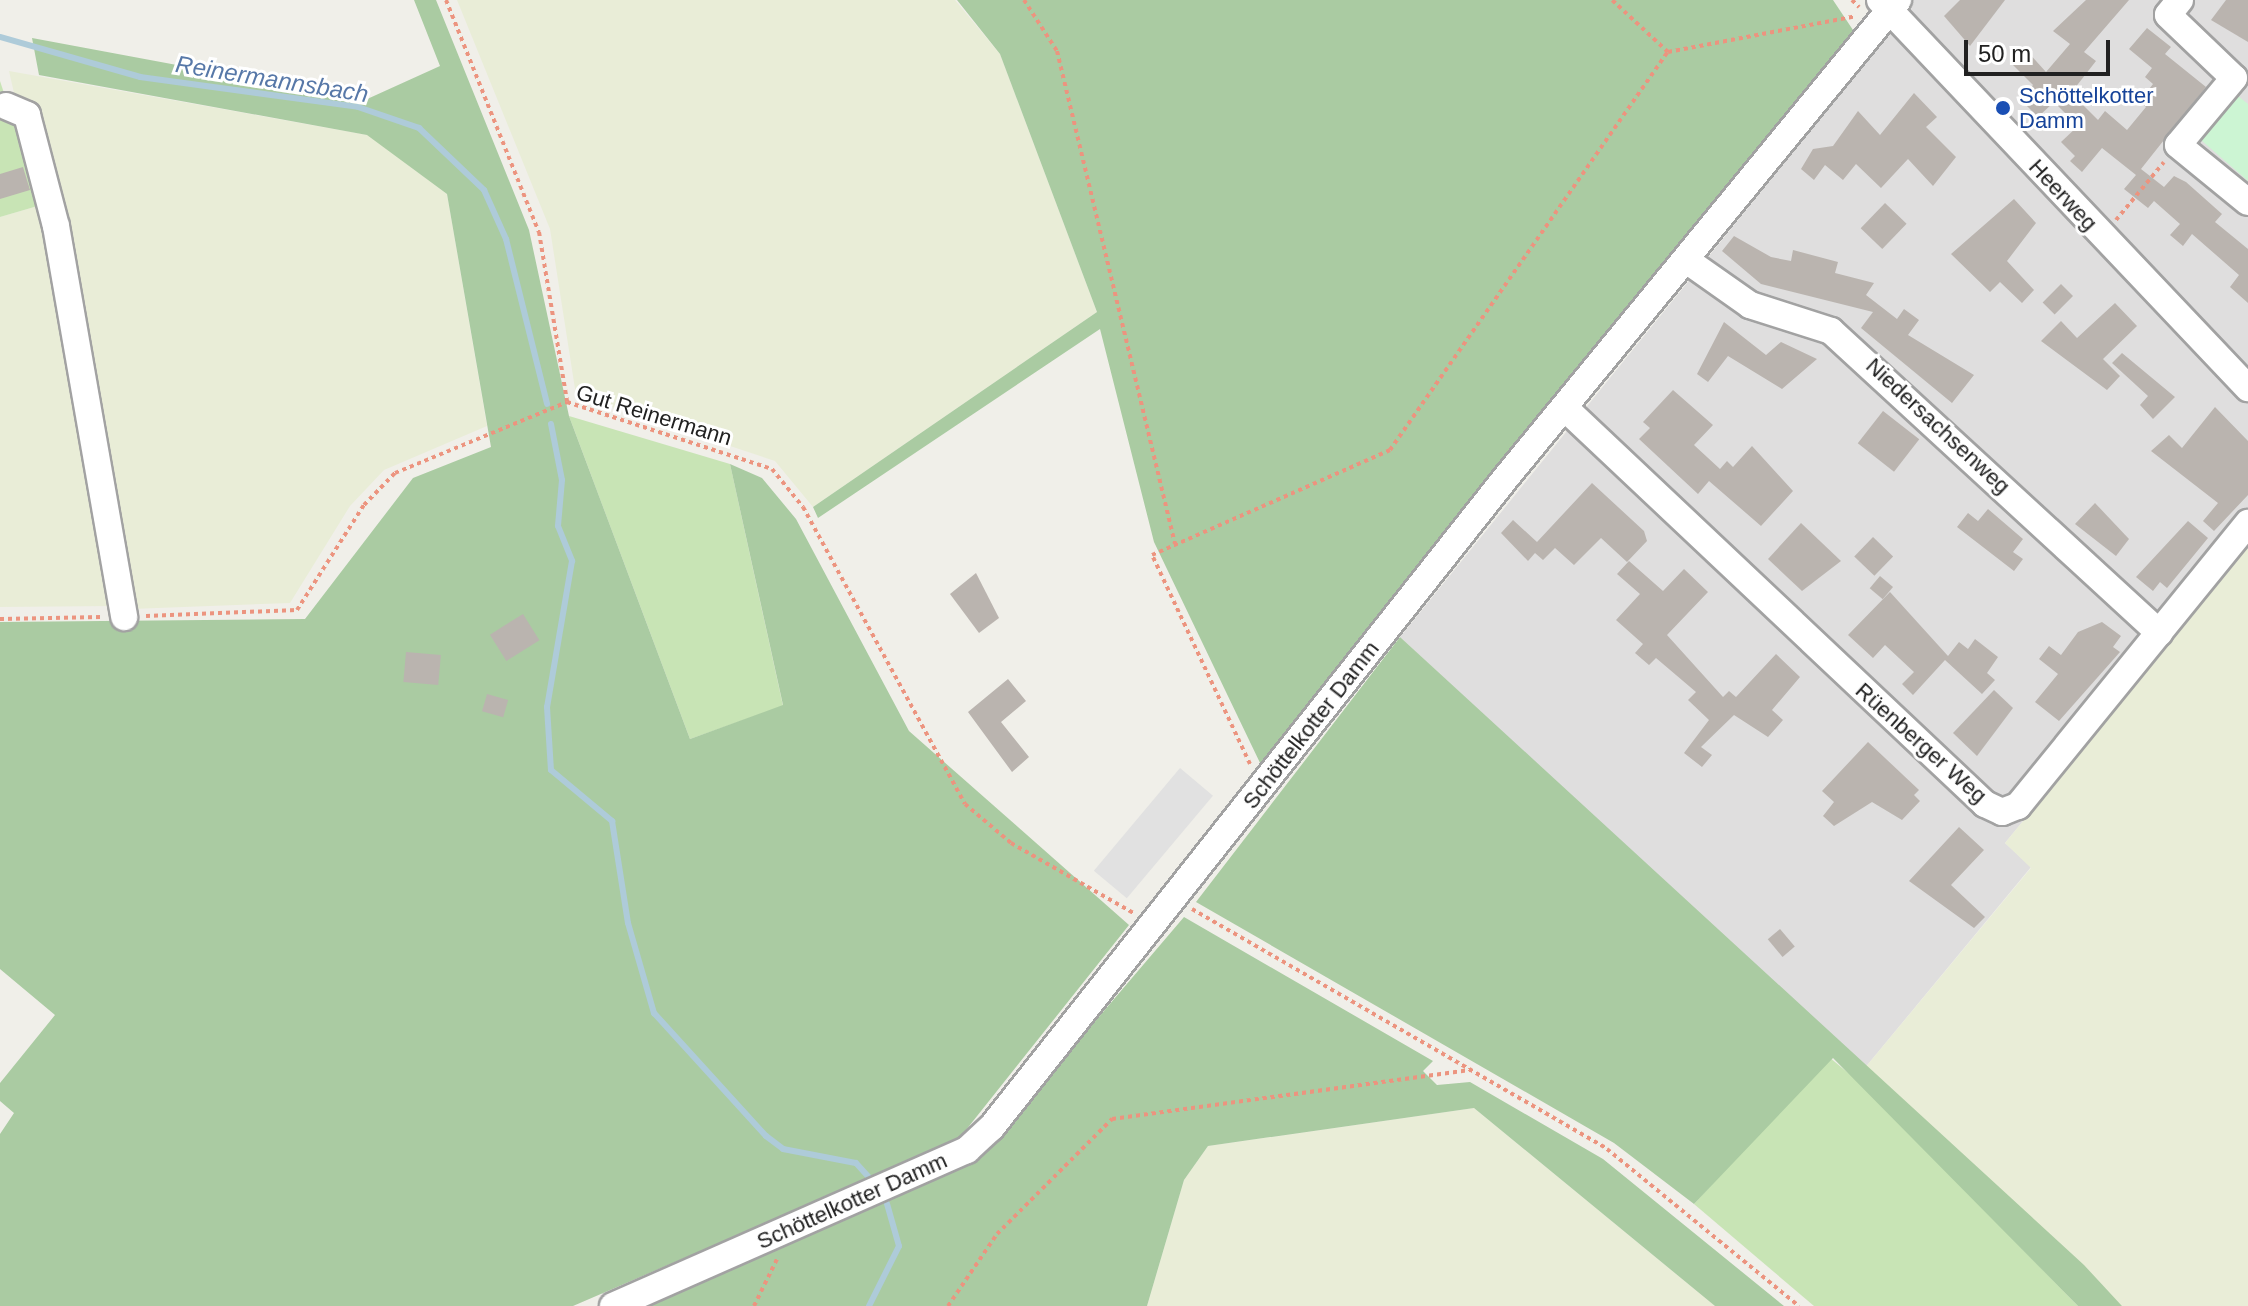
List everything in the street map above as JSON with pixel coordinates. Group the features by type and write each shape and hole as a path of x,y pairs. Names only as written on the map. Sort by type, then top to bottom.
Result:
{"street":[{"path":"2180,0 2168,15 2241,84 2178,145 2248,202"},
{"name":"Heerweg","path":"1889,3 2102,236 2248,388"},
{"name":"Schöttelkotter Damm","path":"613,1306 967,1150 1153,924 1566,409 1689,262 1889,3"},
{"path":"6,106 27,115 56,226 124,617"},
{"name":"Niedersachsenweg","path":"1689,262 1750,305 1831,331 1861,355 2159,633"},
{"name":"Rüenberger Weg","path":"1566,409 1985,804 2002,812 2018,806 2248,523"}],"path":[{"path":"446,0 539,232 567,402"},
{"path":"1024,0 1057,51 1175,544"},
{"path":"1612,0 1668,52"},
{"path":"1262,788 1152,555 1390,450 1668,52 1889,3"},
{"path":"2102,236 2178,145"},
{"name":"Gut Reinermann","path":"0,619 297,610 364,505 395,473 567,402 772,469 803,507 965,804 1011,843 1153,924"},
{"path":"1173,898 1607,1149 1799,1306"},
{"path":"948,1306 997,1234 1112,1119 1472,1070"},
{"path":"754,1306 772,1281 784,1231"}],"shaded area":[{"path":"1903,0 2248,0 2248,547 2005,843 2031,867 1864,1069 1400,637 1910,8"},
{"path":"1180,768 1213,796 1127,898 1094,871"}],"green space":[{"path":"414,0 436,0 529,230 569,416 690,739 783,705 730,464 762,478 796,519 909,731 1129,925 958,1140 573,1306 0,1306 0,1134 14,1113 0,1101 0,1083 55,1015 0,969 0,622 305,619 413,478 491,447 447,194 367,135 39,75 32,38 365,100 440,66"},
{"path":"457,0 955,0 1000,54 1097,312 813,507 775,461 576,395 550,229"},
{"path":"957,0 1833,0 1855,33 1262,767 1154,542 1100,329 818,518 813,507 1097,312 1000,54"},
{"path":"9,71 368,135 447,194 487,426 384,470 350,506 290,603 131,609"},
{"path":"0,81 41,205 0,217"},
{"path":"2238,96 2248,104 2248,181 2201,140"},
{"path":"41,205 114,606 0,607 0,217"},
{"path":"569,416 730,464 783,706 690,739"},
{"path":"2248,547 2248,1306 2122,1306 1864,1069 2031,868 2005,843"},
{"path":"1400,637 2084,1265 2122,1306 2078,1306 1833,1058 1694,1204 1614,1143 1196,902"},
{"path":"1184,917 1433,1061 1423,1071 1437,1085 1470,1082 1603,1159 1784,1306 1715,1306 1474,1108 1208,1146 1184,1180 1147,1306 641,1306 976,1161"},
{"path":"1829,1057 1859,1082 2078,1306 1814,1306 1694,1204"},
{"path":"1474,1108 1715,1306 1147,1306 1184,1180 1208,1146"}],"building":[{"path":"1960,0 2005,0 1970,46 1944,16"},
{"path":"2086,0 2129,0 2084,52 2096,61 2071,93 2098,120 2105,111 2127,130 2146,107 2140,101 2153,84 2145,77 2152,68 2129,49 2147,28 2171,47 2165,54 2206,87 2141,169 2164,187 2174,176 2186,182 2222,214 2215,222 2248,249 2248,303 2230,287 2239,275 2192,234 2183,246 2170,235 2180,224 2154,201 2148,208 2124,189 2136,175 2102,148 2082,172 2070,161 2075,156 2061,142 2078,126 2054,102 2038,117 2021,100 2033,85 2012,64 2026,50 2046,72 2070,44 2053,31"},
{"path":"2226,0 2248,0 2248,42 2211,20"},
{"path":"1914,93 1937,117 1926,127 1956,157 1933,186 1908,159 1881,188 1856,164 1843,180 1825,165 1814,180 1801,169 1813,149 1833,146 1858,111 1880,135"},
{"path":"23,167 30,190 0,199 0,174"},
{"path":"2014,199 2036,223 2007,261 2034,290 2022,303 2000,282 1990,292 1951,254"},
{"path":"1885,203 1907,224 1882,249 1861,228"},
{"path":"1734,236 1771,257 1791,261 1793,250 1838,262 1835,273 1874,283 1866,295 1897,319 1904,309 1919,320 1908,335 1974,375 1952,403 1861,328 1873,312 1761,284 1722,251"},
{"path":"2061,284 2073,296 2055,314 2043,302"},
{"path":"2115,303 2137,326 2103,359 2120,376 2107,390 2041,341 2061,321 2077,338"},
{"path":"1724,322 1766,355 1781,342 1817,359 1782,389 1728,356 1708,382 1697,374"},
{"path":"2122,353 2175,397 2153,419 2140,405 2148,396 2112,363"},
{"path":"1673,390 1713,425 1694,445 1720,469 1727,461 1733,467 1752,446 1793,491 1761,526 1709,481 1698,494 1639,439 1650,428 1643,422"},
{"path":"2215,407 2248,441 2248,495 2214,531 2203,521 2218,503 2151,451 2169,435 2182,448"},
{"path":"1883,411 1919,439 1894,472 1858,443"},
{"path":"1592,483 1644,531 1647,541 1627,562 1601,538 1574,565 1555,548 1543,560 1535,553 1528,561 1501,533 1513,520 1537,542"},
{"path":"2095,503 2129,539 2116,556 2075,524"},
{"path":"1988,509 2023,539 2013,552 2023,559 2014,571 1957,527 1968,513 1978,521"},
{"path":"2188,521 2208,538 2167,588 2160,582 2153,591 2136,577"},
{"path":"1801,523 1841,561 1802,591 1768,559"},
{"path":"1873,537 1893,556 1874,576 1854,556"},
{"path":"1629,561 1663,591 1684,569 1708,592 1667,635 1723,697 1729,691 1736,697 1776,654 1800,677 1772,710 1783,720 1768,737 1734,715 1701,747 1712,755 1702,767 1684,753 1709,720 1688,700 1696,692 1656,658 1649,665 1635,653 1643,644 1616,620 1640,594 1617,574"},
{"path":"976,573 999,618 979,633 950,594"},
{"path":"1880,576 1893,587 1883,599 1870,588"},
{"path":"1890,592 1948,656 1959,642 1968,649 1975,639 1998,657 1987,673 1995,680 1982,694 1945,660 1913,695 1902,684 1914,672 1885,645 1873,658 1848,635"},
{"path":"523,614 539,640 506,661 490,635"},
{"path":"2102,622 2121,636 2113,647 2120,652 2059,721 2035,702 2058,674 2039,659 2049,646 2061,655 2078,632"},
{"path":"406,652 441,655 438,685 403,682"},
{"path":"1008,679 1026,701 1001,722 1029,757 1012,772 968,712"},
{"path":"1994,690 2013,708 1977,756 1953,733"},
{"path":"487,694 508,700 503,717 482,711"},
{"path":"1868,742 1919,790 1914,795 1920,801 1902,820 1872,802 1834,826 1823,816 1834,802 1822,791"},
{"path":"1959,827 1984,850 1951,885 1985,917 1974,928 1909,881"},
{"path":"1780,929 1795,947 1783,957 1768,939"}],"waterway":[{"name":"Reinermannsbach","path":"0,37 140,77 358,107 419,128 484,190 506,239 547,404"},
{"name":"Reinermannsbach","path":"551,424 562,480 558,526 572,561 547,707 551,770 612,821 628,923 654,1013 766,1136 783,1149 856,1163 873,1182"},
{"name":"Reinermannsbach","path":"869,1306 899,1246 887,1204"}],"place":[{"name":"Schöttelkotter Damm","path":"2003,108"}]}
